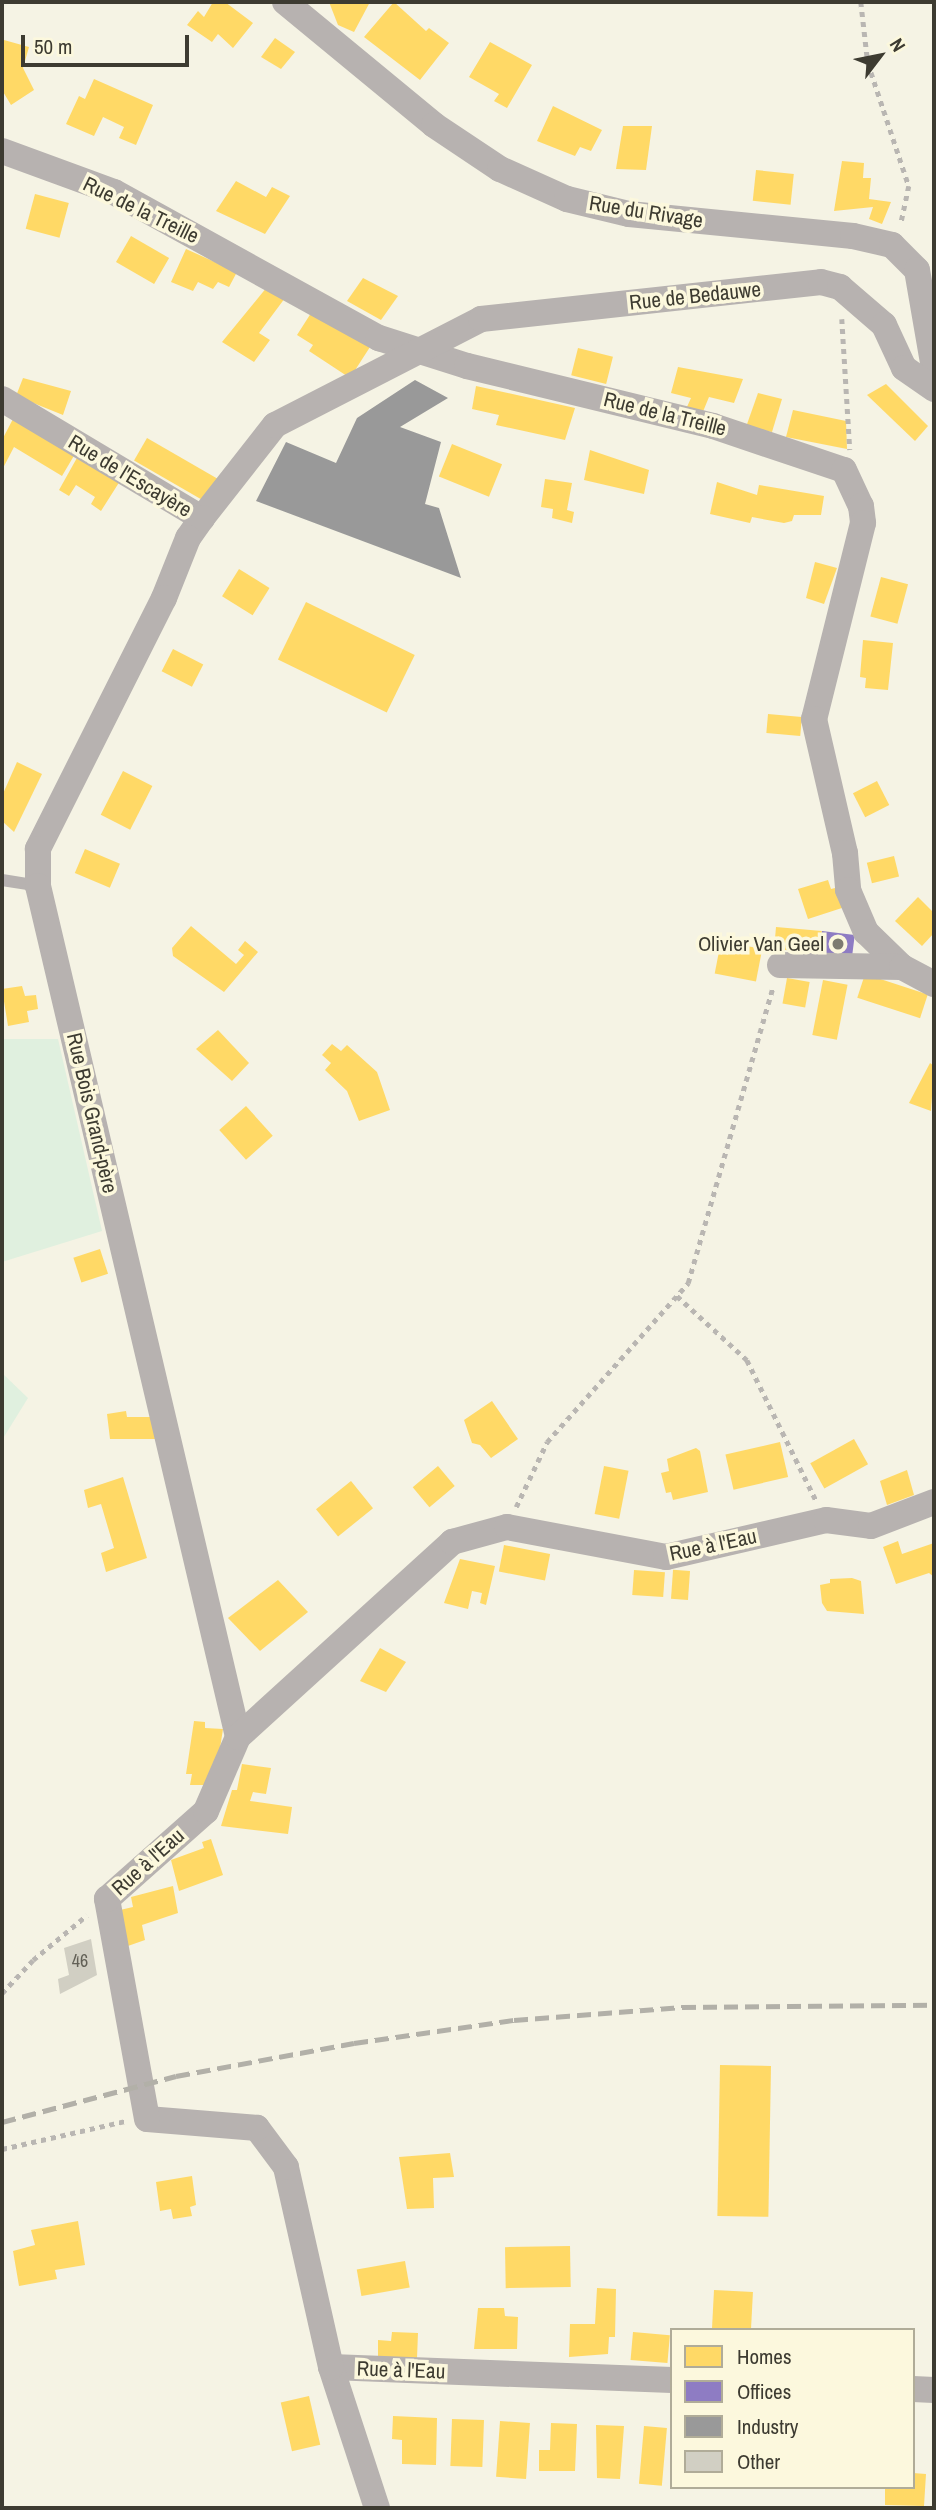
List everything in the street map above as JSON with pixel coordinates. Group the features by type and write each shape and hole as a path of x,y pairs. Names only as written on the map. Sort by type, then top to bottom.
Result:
{"street":[{"name":"Rue du Rivage","path":"285,2 434,125 500,169 567,199 629,214 853,236 892,245"},
{"name":"Rue de la Treille","path":"2,151 114,192 379,338 414,350 713,426 844,470"},
{"path":"892,245 917,270 934,369"},
{"name":"Rue de Bedauwe","path":"414,350 481,319 821,282 839,287"},
{"path":"839,287 884,325 904,368 934,389"},
{"name":"Rue de l'Escayère","path":"2,399 202,518 275,425 414,350"},
{"path":"844,470 861,506 863,523 814,719 845,853 848,890 866,932 902,967 934,984"},
{"name":"Rue Bois Grand-père","path":"202,518 188,538 164,598 38,849 38,886 238,1737"},
{"path":"779,965 902,967"},
{"name":"Rue à l'Eau","path":"670,2380 331,2367 286,2167 257,2127 147,2119 107,1899 206,1811 238,1737 452,1542 507,1527 666,1557 826,1520 871,1526 934,1502"},
{"path":"331,2367 377,2508"},
{"path":"915,2389 934,2390"}],"lane":[{"path":"2,880 38,886"}],"path":[{"path":"861,2 868,63 909,186 905,214 892,245"},
{"path":"839,287 850,447 844,470"},
{"path":"507,1527 547,1442 688,1283 779,965"},
{"path":"677,1296 747,1360 826,1520"},
{"path":"2,1993 33,1960 107,1899"},
{"path":"2,2148 147,2119"}],"green space":[{"path":"2,1039 58,1039 102,1231 2,1262"},
{"path":"2,1373 28,1398 2,1440"}],"building: Homes":[{"path":"213,2 225,2 253,23 233,48 218,34 212,42 187,25 198,11 204,17"},
{"path":"329,2 370,2 354,32 338,25"},
{"path":"394,2 426,31 429,28 449,43 420,80 364,37"},
{"path":"275,38 295,52 281,69 261,57"},
{"path":"4,40 29,47 23,68 34,90 11,105 2,90"},
{"path":"490,42 532,65 507,108 494,101 499,94 469,77"},
{"path":"94,79 153,105 136,145 119,138 124,127 103,117 94,136 66,124 79,96 85,99"},
{"path":"553,106 602,130 591,151 580,147 575,156 537,141"},
{"path":"623,126 652,126 646,170 616,169"},
{"path":"842,161 864,163 863,178 871,178 869,199 891,202 882,224 869,219 873,207 834,211"},
{"path":"756,170 794,174 791,205 753,201"},
{"path":"236,181 266,197 272,187 290,196 265,234 216,211"},
{"path":"35,194 69,203 59,238 26,229"},
{"path":"131,236 169,258 154,284 116,262"},
{"path":"186,249 237,272 229,287 218,282 213,289 198,282 193,291 171,282"},
{"path":"363,278 398,296 381,320 347,301"},
{"path":"267,287 285,298 259,333 270,340 254,362 222,342"},
{"path":"313,310 370,347 350,378 309,351 313,345 297,335"},
{"path":"578,348 613,357 606,384 571,375"},
{"path":"678,367 743,379 734,403 709,397 702,414 686,409 691,398 671,393"},
{"path":"23,378 71,391 63,415 16,396"},
{"path":"886,384 928,426 915,441 867,395"},
{"path":"476,386 575,408 565,440 496,425 499,415 472,409"},
{"path":"758,393 782,399 772,432 746,427"},
{"path":"793,410 846,421 847,449 786,437"},
{"path":"14,417 75,454 62,476 14,447 2,470 2,440"},
{"path":"147,438 221,480 208,503 134,461"},
{"path":"452,444 502,464 489,497 439,476"},
{"path":"590,450 649,470 644,494 584,480"},
{"path":"78,456 120,481 101,511 91,504 95,497 76,485 69,496 59,490"},
{"path":"545,479 572,483 567,510 574,512 572,523 552,518 553,509 541,507"},
{"path":"717,482 757,495 759,485 824,496 821,515 794,515 792,521 784,523 752,517 750,523 710,514"},
{"path":"815,562 837,568 824,604 806,598"},
{"path":"239,569 270,588 253,615 222,596"},
{"path":"881,577 908,584 897,624 870,617"},
{"path":"306,602 415,655 387,713 278,660"},
{"path":"863,640 893,643 888,690 865,688 866,678 860,677"},
{"path":"173,649 203,664 192,687 162,671"},
{"path":"768,714 802,717 800,736 766,733"},
{"path":"17,762 42,774 14,832 2,821 2,796"},
{"path":"123,771 152,786 130,830 101,815"},
{"path":"877,781 889,805 865,817 853,793"},
{"path":"85,849 120,864 110,888 75,873"},
{"path":"894,856 899,876 872,883 867,863"},
{"path":"828,880 831,889 839,887 845,907 808,919 798,889"},
{"path":"918,897 934,913 934,933 922,946 895,921"},
{"path":"191,926 236,964 244,955 238,950 245,941 258,952 224,992 173,956 172,948"},
{"path":"776,927 822,931 820,953 774,949"},
{"path":"721,941 762,949 756,981 715,973"},
{"path":"865,974 928,994 920,1018 857,998"},
{"path":"787,978 810,982 805,1008 782,1004"},
{"path":"823,980 848,985 837,1040 812,1035"},
{"path":"22,986 25,996 36,995 38,1009 27,1011 29,1022 8,1026 2,989"},
{"path":"218,1030 249,1063 232,1081 196,1049"},
{"path":"332,1044 341,1051 347,1045 377,1072 390,1110 359,1121 347,1091 325,1070 331,1063 322,1055"},
{"path":"930,1063 934,1066 931,1111 909,1103"},
{"path":"246,1106 273,1136 246,1160 219,1130"},
{"path":"100,1249 108,1274 81,1282 73,1258"},
{"path":"492,1401 518,1439 491,1458 480,1445 472,1443 464,1420"},
{"path":"126,1411 127,1417 156,1417 157,1439 110,1439 107,1414"},
{"path":"854,1439 868,1464 824,1489 810,1463"},
{"path":"780,1442 788,1477 734,1490 725,1455"},
{"path":"696,1448 700,1451 708,1492 673,1500 671,1492 666,1493 661,1473 669,1471 667,1459"},
{"path":"438,1466 455,1486 429,1507 413,1487"},
{"path":"604,1466 629,1471 619,1519 595,1514"},
{"path":"907,1470 914,1495 887,1505 880,1481"},
{"path":"123,1477 147,1558 106,1572 101,1553 114,1548 101,1504 88,1508 84,1490"},
{"path":"351,1481 373,1508 338,1537 316,1509"},
{"path":"898,1541 902,1554 934,1543 934,1577 929,1573 896,1584 883,1547"},
{"path":"504,1545 550,1554 545,1580 499,1572"},
{"path":"460,1559 495,1566 486,1605 480,1603 482,1593 472,1591 468,1609 444,1603"},
{"path":"634,1570 665,1572 663,1597 632,1595"},
{"path":"673,1570 690,1571 688,1600 671,1599"},
{"path":"852,1578 861,1581 864,1614 827,1611 822,1603 820,1585 830,1583 830,1579"},
{"path":"278,1580 308,1612 260,1651 228,1618"},
{"path":"380,1648 406,1662 386,1692 360,1681"},
{"path":"194,1721 205,1722 205,1728 223,1729 216,1774 208,1785 190,1785 192,1774 186,1774"},
{"path":"242,1764 271,1768 266,1794 253,1792 250,1801 292,1807 288,1834 221,1826 232,1790 237,1790"},
{"path":"211,1839 223,1875 179,1891 171,1860 204,1848 202,1842"},
{"path":"173,1886 178,1913 142,1925 145,1940 125,1947 120,1910 133,1907 131,1897"},
{"path":"720,2065 771,2066 768,2217 717,2216"},
{"path":"450,2153 454,2177 433,2178 434,2208 407,2209 399,2157"},
{"path":"192,2176 196,2205 190,2207 192,2216 173,2219 171,2209 160,2211 156,2182"},
{"path":"78,2221 85,2265 55,2270 57,2279 19,2286 13,2251 35,2245 31,2230"},
{"path":"570,2246 571,2287 506,2288 505,2247"},
{"path":"405,2261 410,2288 361,2296 357,2270"},
{"path":"597,2288 616,2289 615,2337 609,2337 608,2354 569,2357 570,2324 595,2324"},
{"path":"714,2290 753,2292 751,2328 712,2328"},
{"path":"478,2308 504,2308 505,2316 518,2317 517,2349 474,2349"},
{"path":"392,2332 418,2333 417,2358 378,2357 378,2340 391,2341"},
{"path":"633,2332 670,2335 667,2363 631,2360"},
{"path":"309,2396 320,2445 292,2451 281,2403"},
{"path":"393,2416 437,2418 436,2465 402,2464 402,2440 392,2439"},
{"path":"452,2419 484,2420 482,2467 450,2466"},
{"path":"500,2421 530,2423 526,2479 496,2477"},
{"path":"551,2423 577,2424 575,2471 539,2471 539,2450 550,2450"},
{"path":"596,2425 624,2426 620,2479 597,2478"},
{"path":"644,2426 667,2428 662,2486 639,2484"},
{"path":"915,2473 926,2474 924,2506 885,2505 885,2489 915,2489"}],"building: Offices":[{"name":"Olivier Van Geel","path":"822,931 855,935 852,958 819,954"}],"building: Industry":[{"path":"415,380 448,398 400,427 441,442 425,504 439,508 461,578 256,501 286,442 336,463 357,418"}],"building: Other":[{"path":"91,1939 97,1975 60,1994 58,1979 69,1975 64,1948"}],"railway":[{"path":"2,2122 176,2076 354,2043 514,2020 682,2007 934,2005"}],"place":[{"name":"Olivier Van Geel","path":"838,944"}]}
